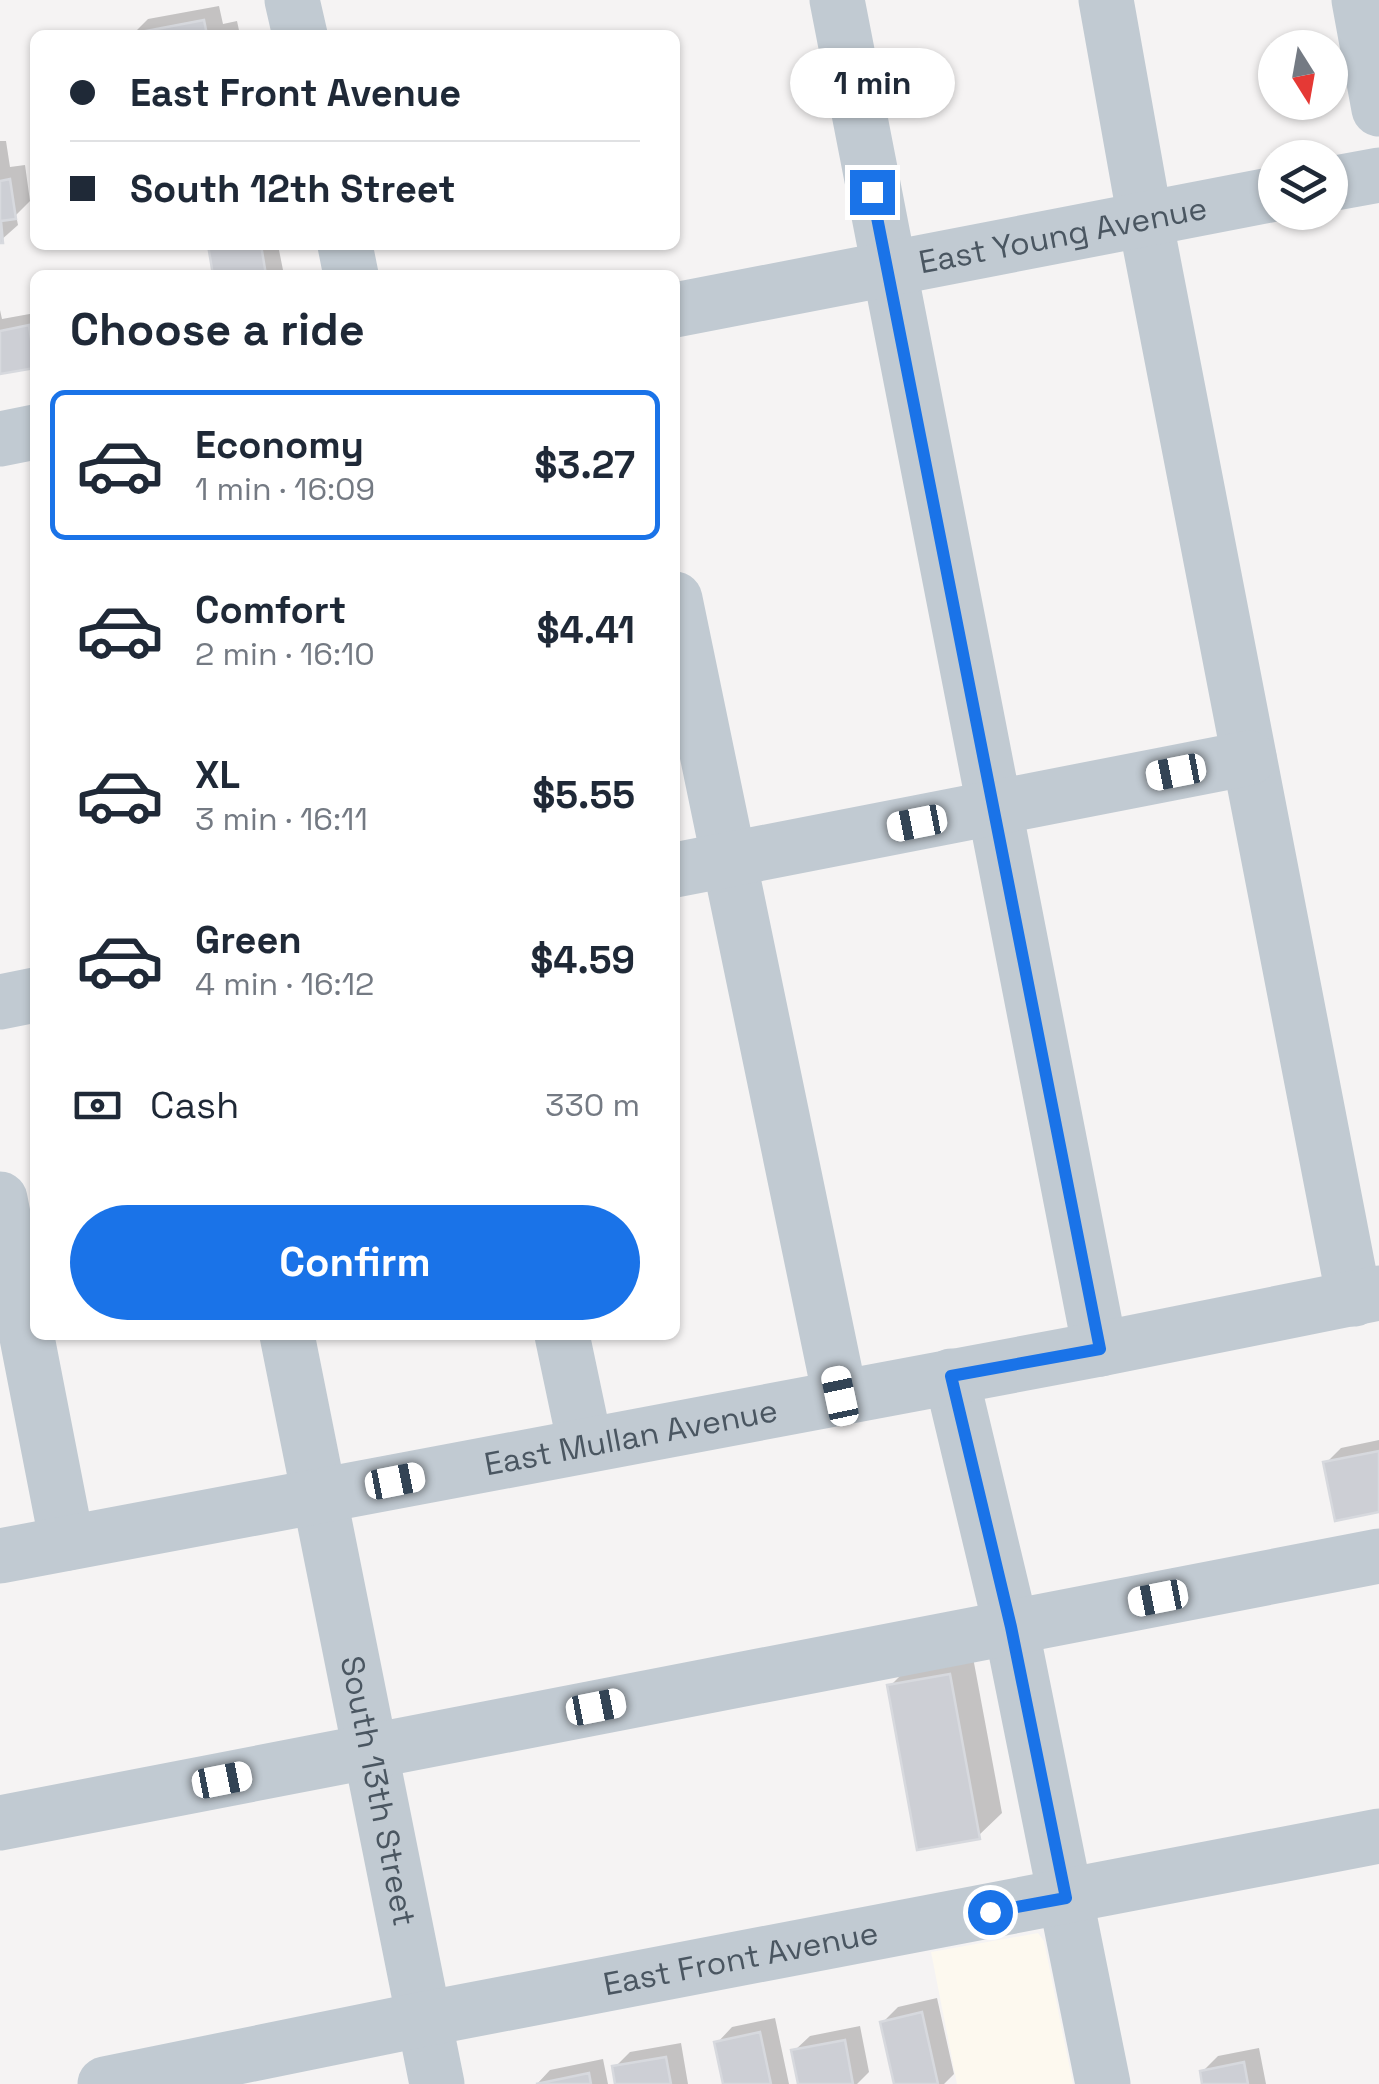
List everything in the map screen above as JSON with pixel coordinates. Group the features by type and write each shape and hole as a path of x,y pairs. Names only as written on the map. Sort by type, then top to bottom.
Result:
{"street":[{"path":"292,0 299,30"},
{"path":"836,0 1100,1349"},
{"path":"1106,0 1249,758 1366,1296"},
{"path":"1359,0 1379,108"},
{"path":"1348,180 1379,174"},
{"name":"East Young Avenue","path":"680,309 1258,197"},
{"path":"0,439 30,433"},
{"path":"680,650 701,865 840,1396"},
{"path":"701,865 1249,758"},
{"path":"0,1002 30,996"},
{"path":"0,1199 67,1543"},
{"name":"East Mullan Avenue","path":"0,1556 1366,1296"},
{"name":"South 13th Street","path":"288,1340 437,2084"},
{"path":"563,1340 585,1444"},
{"path":"951,1376 1011,1627 1103,2084"},
{"path":"0,1823 1379,1556"},
{"name":"East Front Avenue","path":"104,2084 424,2018 1379,1836"}],"shaded area":[{"path":"1038,1933 1044,1941 1073,2084 957,2084 931,1952"}],"building":[{"path":"204,20 206,30 151,30"},
{"path":"10,179 16,219 1,221 0,243 0,181"},
{"path":"209,250 262,250 265,270 212,270"},
{"path":"29,325 30,369 0,374 0,331"},
{"path":"1379,1451 1379,1512 1335,1521 1323,1462"},
{"path":"950,1674 980,1839 917,1850 887,1685"},
{"path":"922,2012 938,2084 894,2084 880,2022"},
{"path":"760,2032 771,2084 723,2084 714,2042"},
{"path":"845,2040 853,2084 798,2084 791,2050"},
{"path":"666,2057 671,2084 615,2084 612,2066"},
{"path":"1244,2062 1248,2084 1202,2084 1200,2071"},
{"path":"589,2073 591,2084 536,2084"}],"route":[{"path":"872,192 1100,1349 951,1376 1011,1627 1066,1898 990,1912"}]}
